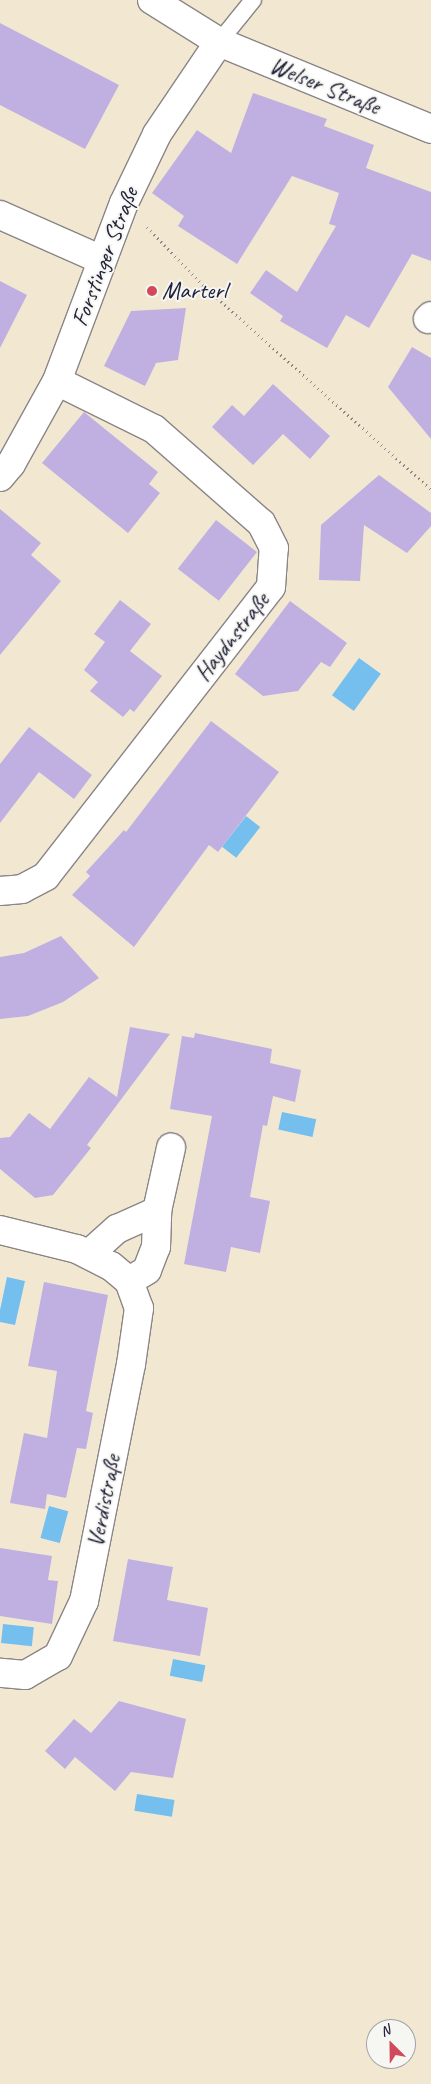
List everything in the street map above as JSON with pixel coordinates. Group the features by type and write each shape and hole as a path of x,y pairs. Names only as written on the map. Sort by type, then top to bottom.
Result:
{"street":[{"name":"Welser Straße","path":"152,0 219,42 431,130"},
{"name":"Forstinger Straße","path":"0,477 11,464 57,381 124,203 157,134 219,42"},
{"path":"0,215 102,260"},
{"name":"Haydnstraße","path":"0,891 22,889 46,876 271,587 274,548 261,523 154,429 57,381"},
{"path":"0,1230 77,1249 111,1266 130,1281 147,1270 156,1248 157,1211 171,1148"},
{"path":"89,1254 117,1229 157,1211"},
{"name":"Verdistraße","path":"0,1673 25,1674 58,1656 84,1602 131,1364 139,1308 130,1281"}],"lane":[{"path":"219,42 253,0"}],"path":[{"path":"124,203 206,288 431,489"}],"water":[{"path":"359,658 381,674 354,711 332,695"},
{"path":"246,816 260,827 236,858 222,847"},
{"path":"282,1112 316,1119 312,1137 278,1130"},
{"path":"7,1277 25,1281 15,1325 0,1322 0,1310"},
{"path":"49,1506 68,1511 60,1543 40,1538"},
{"path":"3,1624 34,1627 32,1646 1,1643"},
{"path":"173,1659 205,1665 202,1682 170,1676"},
{"path":"137,1794 175,1800 172,1817 134,1811"}],"building":[{"path":"0,23 119,85 85,149 0,105"},
{"path":"253,93 327,119 324,126 374,145 366,168 431,192 431,261 412,254 369,328 346,315 327,348 280,321 283,316 250,293 266,270 297,292 336,226 329,224 339,193 292,176 237,264 178,226 184,216 152,193 197,130 231,153"},
{"path":"0,281 27,295 0,348"},
{"path":"186,308 178,360 156,363 145,386 104,366 131,311"},
{"path":"412,347 431,358 431,439 388,387"},
{"path":"273,384 330,436 310,459 283,434 253,465 212,427 232,405 244,416"},
{"path":"84,412 158,472 149,484 160,493 128,533 42,463"},
{"path":"379,475 431,513 431,526 407,553 364,525 360,581 319,580 321,525"},
{"path":"0,509 41,543 31,555 61,581 0,655"},
{"path":"216,520 257,552 219,601 178,569"},
{"path":"120,600 151,624 130,651 162,676 134,712 130,709 123,717 90,691 98,682 84,670 105,642 94,634"},
{"path":"290,601 347,643 330,667 321,662 298,691 263,696 235,674"},
{"path":"211,721 279,772 218,852 209,845 134,947 72,895 90,876 86,872 124,830 126,832"},
{"path":"29,727 92,775 74,799 39,772 0,823 0,764"},
{"path":"61,936 99,978 63,1002 28,1016 0,1019 0,957 24,953"},
{"path":"130,1027 170,1034 87,1145 91,1148 53,1195 35,1198 0,1169 0,1138 10,1137 29,1113 50,1129 89,1077 117,1097"},
{"path":"195,1033 272,1049 270,1063 301,1070 295,1102 273,1096 267,1126 263,1125 250,1197 270,1201 260,1253 231,1247 226,1272 184,1264 212,1116 170,1109 182,1036 194,1038"},
{"path":"44,1282 108,1295 86,1411 93,1413 86,1449 77,1448 66,1498 47,1494 45,1509 10,1503 24,1433 47,1438 57,1371 28,1366"},
{"path":"0,1548 52,1556 48,1580 58,1581 52,1624 0,1616"},
{"path":"128,1559 173,1567 167,1600 208,1608 200,1656 113,1641"},
{"path":"119,1701 186,1719 173,1778 131,1772 115,1791 75,1757 65,1769 45,1751 74,1719 91,1733"}],"place":[{"name":"Marterl","path":"152,291"}]}
